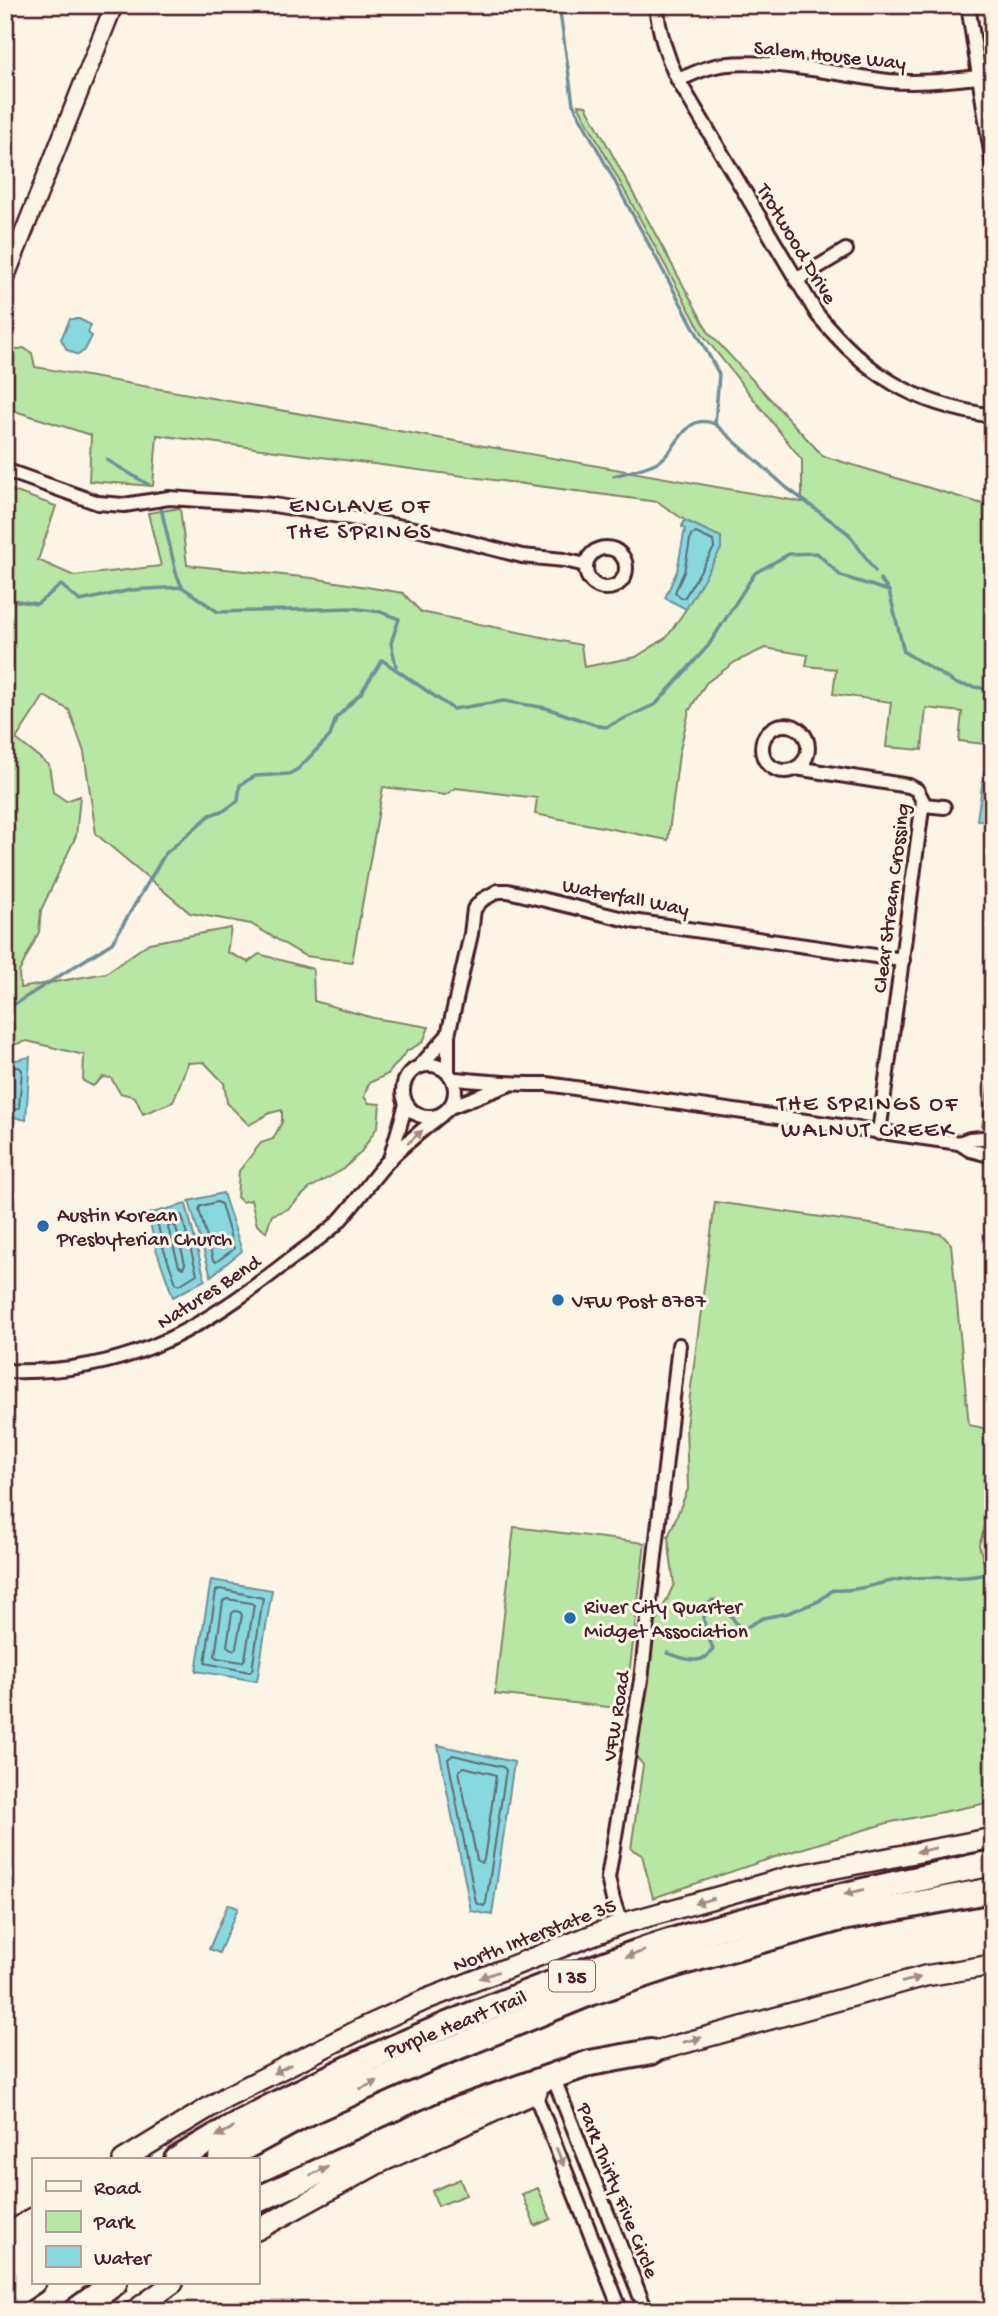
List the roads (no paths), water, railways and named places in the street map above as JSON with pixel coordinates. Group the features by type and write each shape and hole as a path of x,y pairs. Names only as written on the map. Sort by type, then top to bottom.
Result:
{"highway":[{"name":"Purple Heart Trail","path":"180,2158 302,2091 421,2034 591,1969 678,1939 864,1889 993,1863"},
{"name":"Purple Heart Trail","path":"225,2158 336,2100 430,2058 592,1992 676,1964 837,1919 993,1890"},
{"path":"259,2199 448,2113 590,2063 651,2052"},
{"path":"5,2254 32,2232"},
{"path":"5,2275 32,2254"},
{"path":"5,2300 32,2282"},
{"path":"76,2311 113,2284"}],"main road":[{"name":"North Interstate 35","path":"126,2158 226,2097 363,2028 427,1999 621,1924 789,1877 993,1838"},
{"path":"259,2229 379,2163 556,2084 651,2052 925,1976 993,1965"},
{"path":"5,2236 32,2219"},
{"path":"134,2311 172,2284"}],"street":[{"path":"5,279 114,5"},
{"name":"Trotwood Drive","path":"656,5 667,58 678,80 817,314 841,343 895,386 928,401 993,416"},
{"path":"968,5 993,165"},
{"name":"Salem House Way","path":"678,80 710,67 738,64 760,64 892,81 930,82 979,77"},
{"path":"796,280 846,250"},
{"path":"5,470 98,503 124,505 169,498 274,505 421,530 522,556 586,565"},
{"name":"Clear Stream Crossing","path":"796,768 909,786 921,795 924,805 879,1133"},
{"path":"924,805 944,807"},
{"name":"Waterfall Way","path":"450,1076 449,1035 474,909 482,900 498,891 508,891 632,921 904,960"},
{"path":"421,1066 432,1065 450,1076 456,1095 446,1111 430,1118 413,1112 406,1104 403,1097 405,1080 449,1035"},
{"name":"Natures Bend","path":"450,1076 508,1085 547,1084 959,1143 970,1150 993,1156"},
{"name":"Natures Bend","path":"5,1371 70,1368 113,1360 160,1345 195,1327 238,1300 334,1226 390,1159 446,1111 508,1085"},
{"name":"Natures Bend","path":"390,1159 406,1104"},
{"name":"Natures Bend","path":"959,1143 993,1137"},
{"name":"VFW Road","path":"621,1924 612,1900 608,1878 641,1680 679,1345"},
{"name":"Park Thirty Five Circle","path":"556,2084 646,2311"},
{"name":"Park Thirty Five Circle","path":"535,2094 621,2311"}],"water":[{"path":"70,319 79,319 91,325 88,333 92,336 85,350 78,355 67,350 61,339"},
{"path":"686,521 721,537 721,549 686,609 665,598 677,571 685,529 682,527"},
{"path":"987,769 993,770 993,822 977,820 984,772"},
{"path":"30,1057 26,1120 5,1115 5,1059 11,1061"},
{"path":"223,1193 242,1251 211,1276 189,1201"},
{"path":"186,1204 205,1280 173,1297 156,1249 148,1214"},
{"path":"211,1580 272,1590 257,1681 196,1671"},
{"path":"438,1745 514,1762 492,1915 471,1911"},
{"path":"228,1904 238,1908 219,1953 209,1949"}],"waterway":[{"path":"559,5 573,104 719,374 715,424"},
{"path":"614,476 661,460 689,427 696,423 715,424 787,488 849,534 875,571"},
{"path":"107,460 149,485"},
{"path":"161,508 176,573 182,587"},
{"path":"5,1010 112,943 165,854 210,815 225,810 238,801 240,785 255,776 289,774 298,769 330,736 336,718 361,693 382,660 453,709 504,701 546,708 606,727 656,704 708,646 755,573 789,554 817,553 841,576 889,591 904,652 957,684 993,690"},
{"path":"880,579 889,591"},
{"path":"5,599 37,604 61,585 80,601 131,590 182,587 218,612 352,608 381,612 399,619 391,643 396,666"},
{"path":"667,1653 692,1660 708,1655 713,1649 704,1617 713,1600 721,1601 738,1626 745,1628 763,1618 788,1613 819,1601 833,1590 910,1578 962,1577 993,1572"}],"place":[{"name":"Austin Korean Presbyterian Church","path":"43,1226"},
{"name":"VFW Post 8787","path":"558,1300"},
{"name":"River City Quarter Midget Association","path":"570,1618"}],"district":[{"name":"ENCLAVE OF THE SPRINGS","path":"360,517"},
{"name":"THE SPRINGS OF WALNUT CREEK","path":"868,1115"}]}
